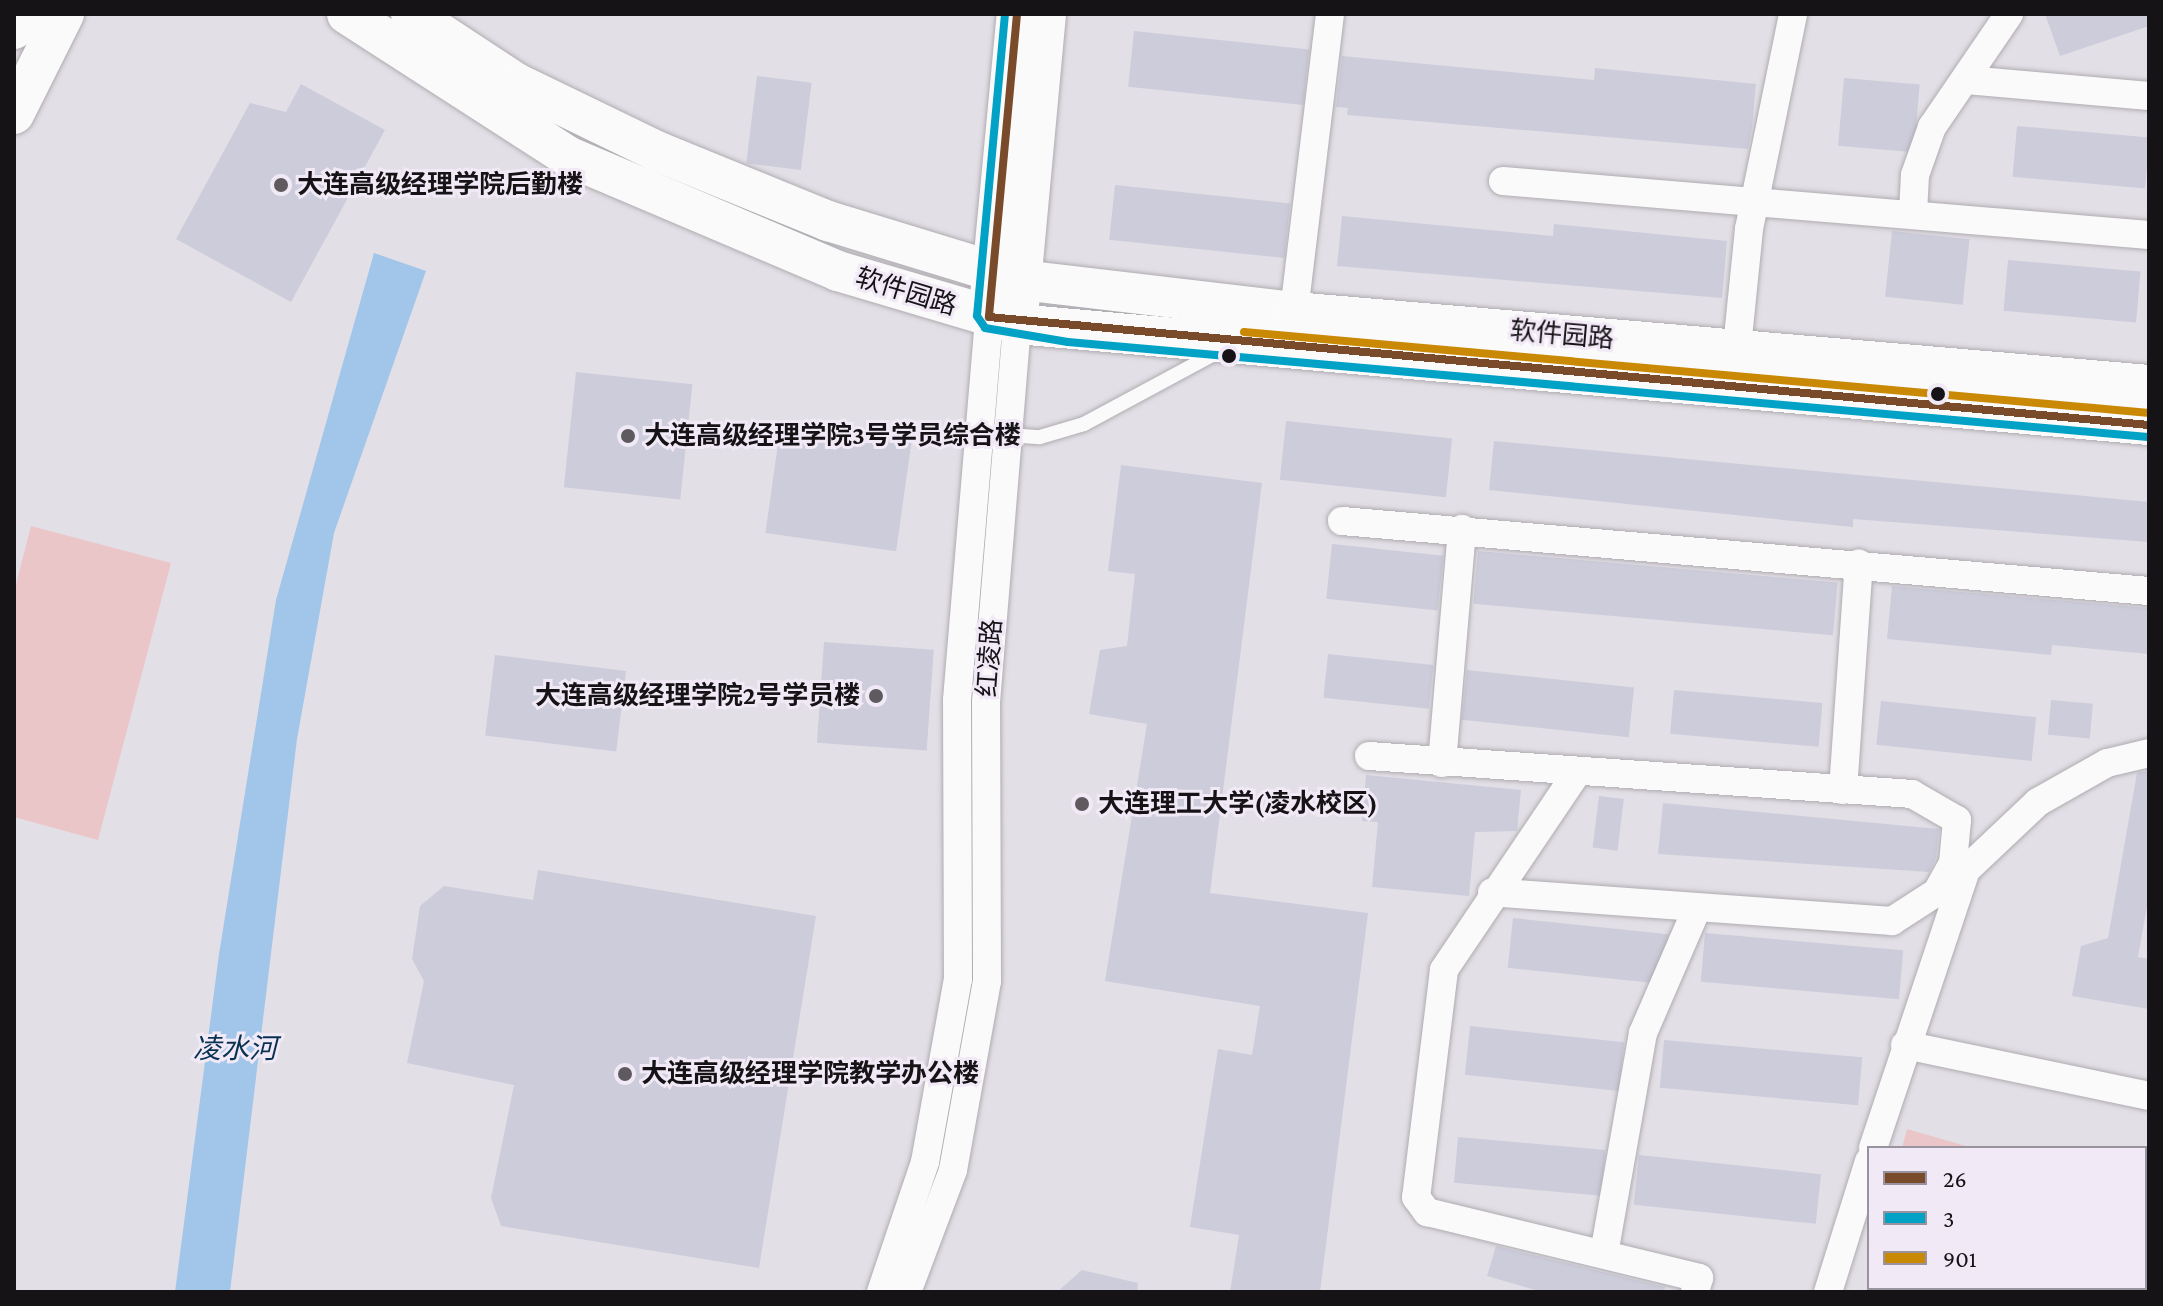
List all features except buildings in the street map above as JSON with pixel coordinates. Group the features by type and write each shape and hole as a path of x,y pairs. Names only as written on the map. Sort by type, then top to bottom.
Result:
{"main road":[{"path":"14,29 21,14"},
{"path":"14,114 64,14"},
{"name":"软件园路","path":"347,14 567,156 838,271 1003,320 1243,344 1292,330 1736,350 2149,385"},
{"name":"软件园路","path":"411,14 516,83 659,152 828,221 1006,276 1292,330 1733,390 2149,425"},
{"name":"红凌路","path":"1003,320 1017,14"},
{"name":"红凌路","path":"1006,276 1046,14"}],"street":[{"path":"1292,330 1330,14"},
{"path":"1733,390 1749,229 1759,199 1774,80 1793,14"},
{"path":"1913,213 1915,175 1932,127 2009,14"},
{"path":"1966,80 2149,96"},
{"path":"1503,181 1759,199 2149,235"},
{"name":"红凌路","path":"907,1292 953,1170 987,981 986,702 1008,435 1003,320"},
{"name":"红凌路","path":"881,1292 925,1162 958,979 957,700 1003,320"},
{"path":"1342,521 2149,591"},
{"path":"1442,763 1462,529"},
{"path":"1843,790 1859,564"},
{"path":"1874,1146 1966,870 2038,802 2107,763 2149,753"},
{"path":"1369,756 1576,774 1912,794 1957,820 1953,863 1937,892 1892,921 1492,892"},
{"path":"1576,774 1492,892 1444,970 1416,1197 1427,1212 1699,1278 1695,1292"},
{"path":"1604,1254 1643,1033 1697,908"},
{"path":"1905,1045 2149,1096"},
{"path":"1828,1292 1867,1167"}],"lane":[{"path":"1008,435 1040,437 1084,424 1243,344"}],"shaded area":[{"path":"31,526 171,563 98,840 14,817 14,592"},
{"path":"1907,1129 1966,1146 1903,1146"}],"water":[{"name":"凌水河","path":"374,253 426,271 334,533 297,739 230,1292 175,1292 219,954 276,600"}],"transit line":[{"name":"3","path":"1005,14 977,316 985,328 1068,342 2148,437"},
{"name":"26","path":"1017,14 989,317 2149,425"},
{"name":"901","path":"1244,332 2149,413"}],"place":[{"name":"大连高级经理学院后勤楼","path":"281,185"},
{"name":"大连高级经理学院3号学员综合楼","path":"628,436"},
{"name":"大连高级经理学院2号学员楼","path":"876,696"},
{"name":"大连理工大学(凌水校区)","path":"1082,804"},
{"name":"大连高级经理学院教学办公楼","path":"625,1074"}]}
